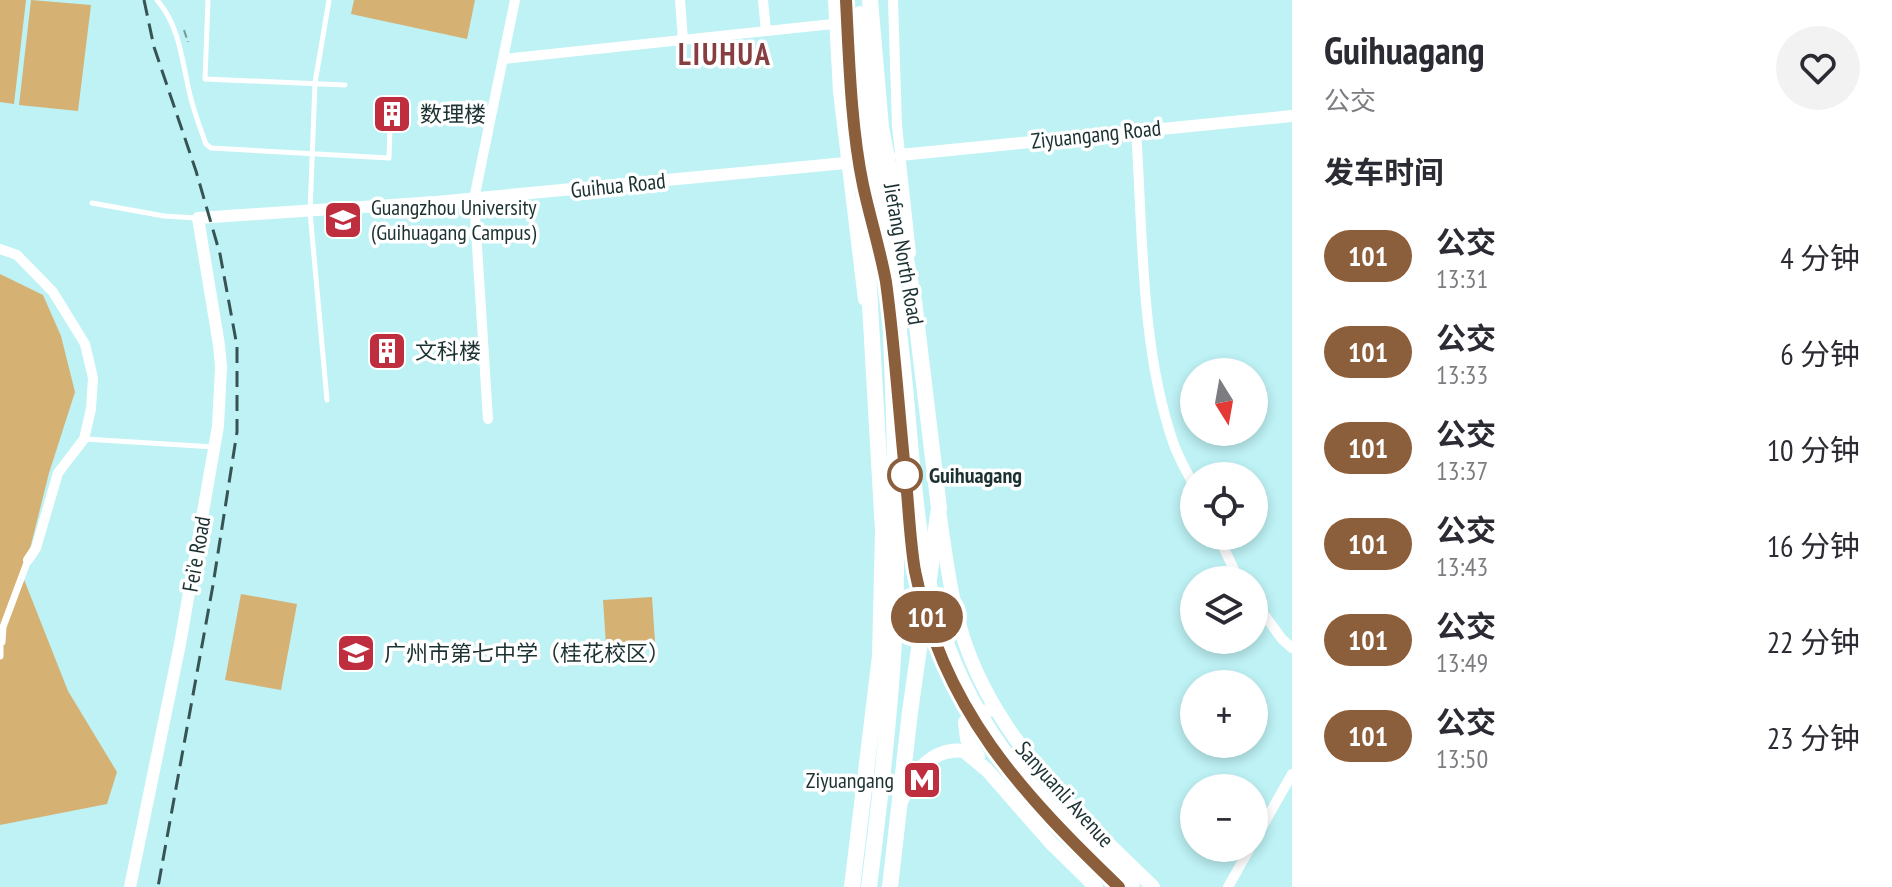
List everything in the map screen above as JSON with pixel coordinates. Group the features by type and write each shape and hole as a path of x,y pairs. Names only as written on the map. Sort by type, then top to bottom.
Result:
{"highway":[{"name":"Jiefang North Road","path":"846,0 852,91 863,183 883,522 883,609 852,887"},
{"path":"860,0 864,76 900,347 918,543 932,606 945,644 977,710 1008,759 1060,818 1131,887"},
{"name":"Jiefang North Road","path":"870,0 881,127 909,272 939,508 910,712 890,887"},
{"path":"869,887 886,742 896,588 896,473 886,233"},
{"path":"883,522 894,529 906,530 917,527 939,508"},
{"path":"874,705 883,697 898,696 908,705 910,712"}],"main road":[{"path":"863,183 886,282 915,569 931,628 956,689 980,731 1037,806 1119,887"},
{"name":"Sanyuanli Avenue","path":"939,508 952,593 964,638 1005,725 1047,780 1153,887"},
{"path":"987,770 967,739 965,722 974,714 987,711 1005,725"},
{"name":"Sanyuanli Avenue","path":"898,813 910,783 931,758 945,752 964,751 987,770 1051,843 1096,887"}],"street":[{"path":"488,419 474,199 515,0"},
{"path":"680,0 683,40"},
{"path":"763,0 766,31"},
{"path":"833,0 845,163 879,427"},
{"path":"893,0 894,80 911,241 909,272"},
{"path":"504,59 833,24"},
{"name":"Ziyuangang Road","path":"900,155 1292,116"},
{"path":"1136,130 1149,324 1161,395 1173,443 1182,462"},
{"name":"Guihua Road","path":"198,218 474,199 845,163"},
{"name":"Fei'e Road","path":"130,887 180,644 219,409 221,367 217,325 198,218"},
{"path":"0,249 17,255 53,292 85,344 93,378 91,409 84,439 58,473 36,548 28,560 3,627 0,656"},
{"path":"1268,620 1292,648"},
{"path":"1268,816 1292,774"},
{"path":"1228,887 1242,862"}],"lane":[{"path":"157,0 168,13 175,31 191,100 206,144 211,148 389,158 390,129"},
{"path":"208,0 205,79 345,85"},
{"path":"327,400 310,212 315,83 329,0"},
{"path":"92,203 164,216 198,218"},
{"path":"84,439 214,447"}],"shaded area":[{"path":"0,0 26,0 14,104 0,102"},
{"path":"31,0 91,5 78,111 19,105"},
{"path":"354,0 475,0 467,39 351,14"},
{"path":"0,274 43,295 61,336 75,392 49,473 23,577 68,691 117,772 107,804 0,825"},
{"path":"241,594 297,604 281,690 225,680"},
{"path":"652,597 655,642 606,645 603,600"}],"railway":[{"path":"144,0 154,47 220,254 237,346 237,432 213,585 158,887"}],"bus line":[{"name":"101","path":"846,0 852,91 863,183 886,282 912,545 926,614 956,689 995,755 1037,806 1119,887"}],"place":[{"name":"数理楼","path":"392,114"},
{"name":"Guangzhou University (Guihuagang Campus)","path":"343,220"},
{"name":"文科楼","path":"387,351"},
{"name":"Guihuagang","path":"905,475"},
{"name":"广州市第七中学（桂花校区）","path":"356,653"},
{"name":"Ziyuangang","path":"922,780"}],"district":[{"name":"LIUHUA","path":"725,55"}]}
